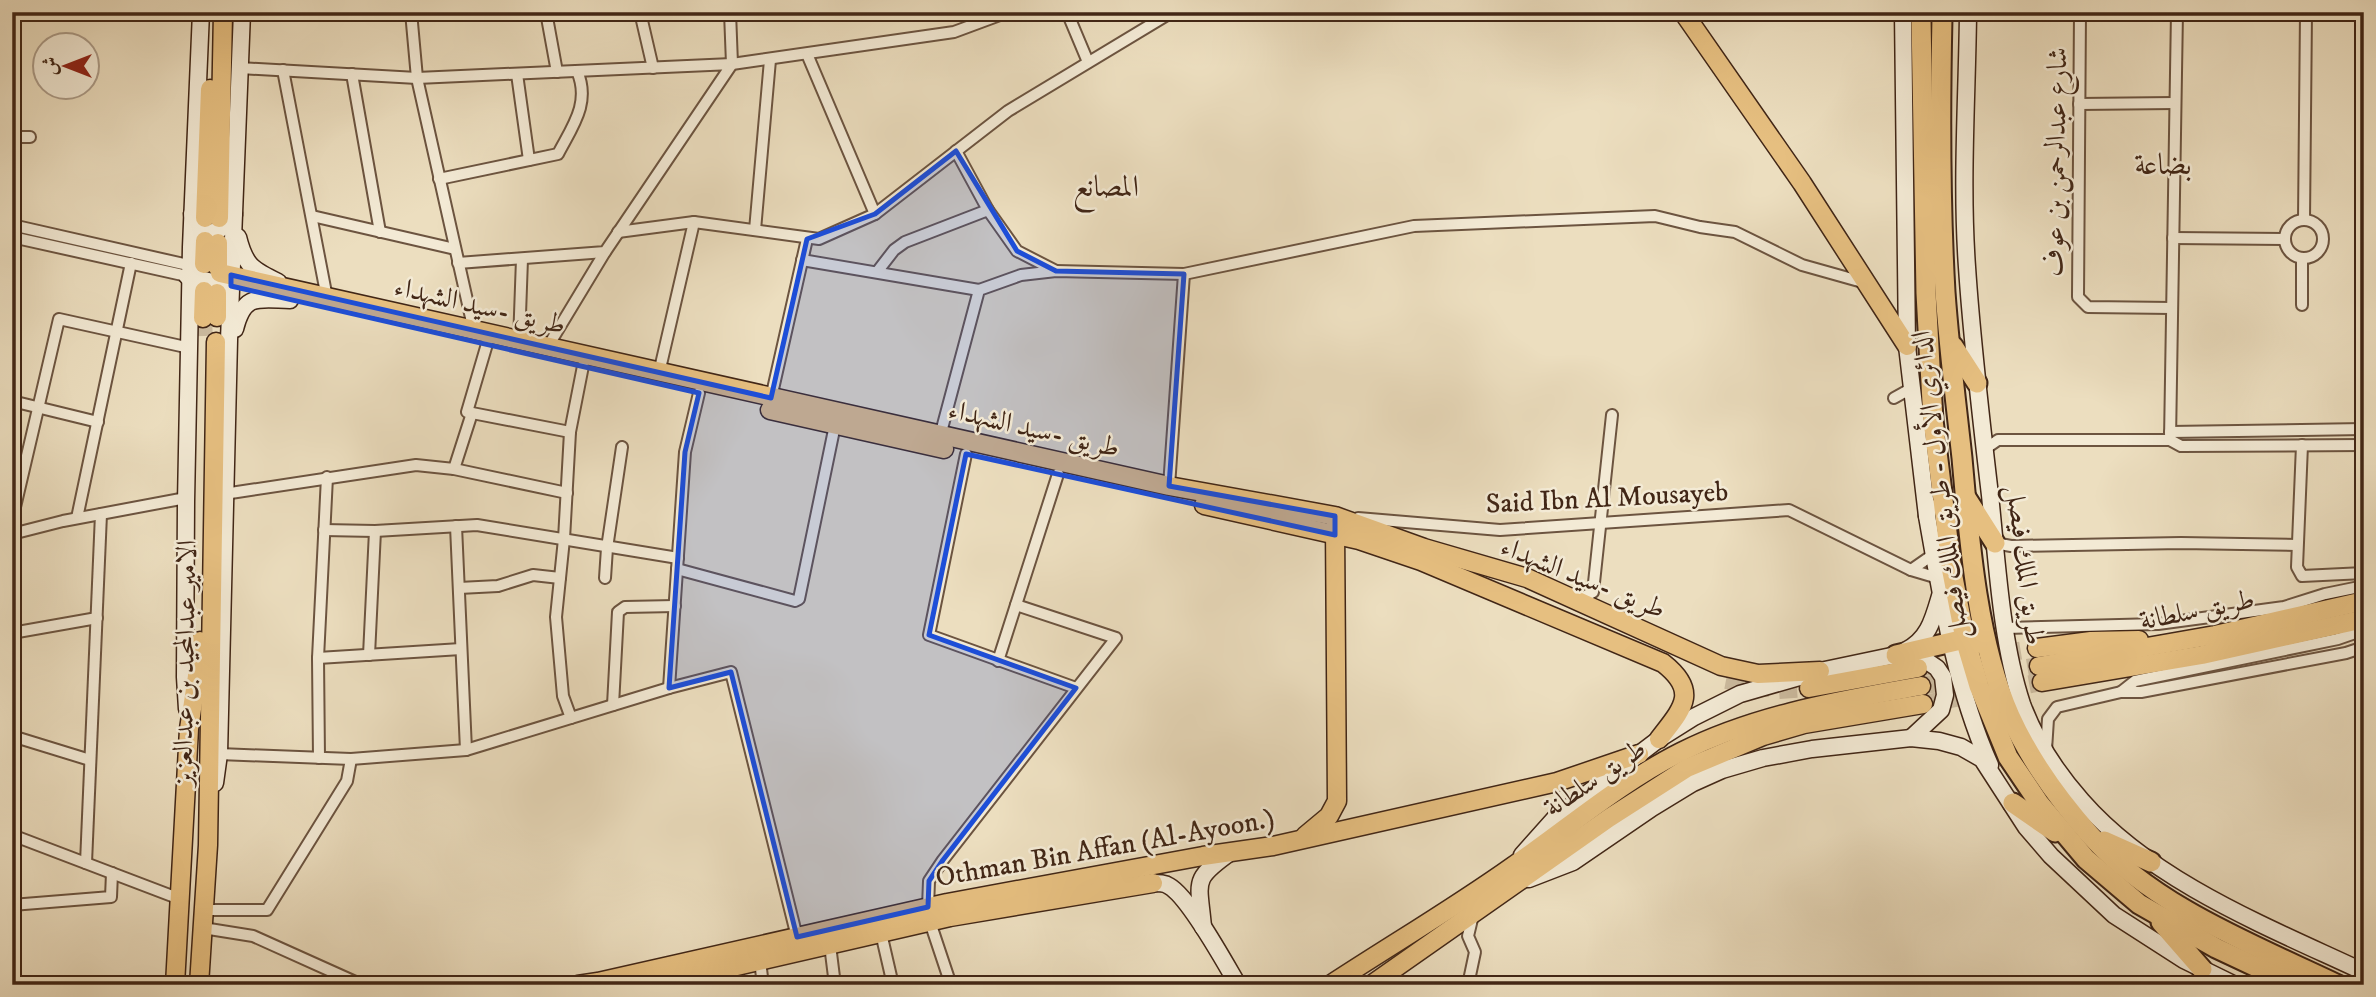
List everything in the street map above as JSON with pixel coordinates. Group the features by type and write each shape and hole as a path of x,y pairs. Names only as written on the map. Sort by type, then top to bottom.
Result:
{"highway":[{"name":"الدائري الأول - طريق الملك فيصل","path":"1912,15 1933,414 1958,641 2008,757 2039,803 2083,841 2217,929 2338,985"},
{"name":"الدائري الأول - طريق الملك فيصل","path":"1942,18 1940,80 1945,279 1956,405 1970,542 1989,654 2009,715 2083,841 2086,859 2151,911 2216,948 2295,985"},
{"path":"1950,341 1977,383"},
{"path":"1933,414 1956,405"},
{"path":"1965,495 1995,542"},
{"path":"1896,655 1958,641 1977,642 1989,654"},
{"path":"2046,753 2049,782"},
{"path":"2013,803 2083,841 2151,862"},
{"path":"2151,911 2202,969"}],"main road":[{"path":"201,12 213,216 247,263 292,295"},
{"path":"210,317 213,12"},
{"path":"206,342 223,12"},
{"path":"213,216 240,68 242,12"},
{"path":"1683,12 1795,183 1868,284 1907,346"},
{"name":"طريق الملك فيصل","path":"1967,14 1966,265 2006,628 2017,686 2033,730 2046,753 2081,800 2112,831 2151,862 2234,909 2364,972"},
{"path":"1912,15 1907,346 1927,516 1939,586 1958,641 1957,673 1973,726 1996,778"},
{"path":"189,729 185,677 186,498 206,342 211,242"},
{"name":"طريق -سيد الشهداء","path":"209,277 835,425 1359,540 1421,561 1663,663 1678,674 1684,684 1684,696 1682,709 1659,738"},
{"path":"208,845 219,754 228,358 241,308 256,298 292,295"},
{"name":"طريق -سيد الشهداء","path":"292,295 327,298 1170,486 1335,516 1424,548 1527,578 1721,666 1758,674 1820,671"},
{"path":"206,342 228,358"},
{"name":"الامير عبدالمجيد بن عبدالعزيز","path":"175,985 189,729 200,656 206,342"},
{"name":"الامير عبدالمجيد بن عبدالعزيز","path":"199,985 208,845 206,342"},
{"path":"1927,516 1933,414"},
{"path":"1302,838 1329,817 1337,801 1335,516"},
{"path":"1424,548 1616,628 1726,680"},
{"path":"1896,655 1914,647 1927,635 1939,586"},
{"name":"طريق سلطانة","path":"2362,603 2202,655 2039,665 2195,639 2362,603"},
{"path":"1513,876 1555,818 1659,738 1740,694 1820,671 1896,655 1918,655 1937,668 1943,677 1945,695 1941,710 1911,738"},
{"name":"طريق سلطانة","path":"1371,985 1473,915 1513,876 1649,771 1692,747 1757,720 1798,709 1921,686 1809,688"},
{"path":"1513,876 1573,862 1652,807 1693,783 1721,771 1763,758 1812,749 1911,738 1939,741 1961,747 1982,759 2013,803 2026,827 2051,856 2114,915 2184,960 2235,985"},
{"name":"Othman Bin Affan (Al-Ayoon.)","path":"578,985 797,937 929,915 1233,851 1273,846 1558,782 1639,754"},
{"path":"1203,928 1201,877 1205,870 1233,851"},
{"name":"طريق سلطانة","path":"1330,985 1513,876"},
{"path":"1153,883 1168,884 1174,889 1203,928 1238,985"},
{"name":"Othman Bin Affan (Al-Ayoon.)","path":"654,985 881,933 929,915 1016,905 1153,883"},
{"path":"201,960 211,985"},
{"path":"165,985 177,962"}],"street":[{"path":"411,12 417,78 474,331"},
{"path":"546,12 556,72"},
{"path":"615,12 640,12 653,68"},
{"path":"547,348 618,232 732,64 730,12"},
{"path":"240,68 417,78 732,64 954,32 1008,12"},
{"path":"1067,12 1088,62"},
{"path":"618,232 694,222 819,239 875,214 1008,111 1172,12"},
{"name":"شارع عبدالرحمن بن عوف","path":"2080,12 2078,297 2088,307 2172,308"},
{"path":"2177,12 2170,436 2181,446 2364,445"},
{"path":"2304,220 2306,12"},
{"path":"807,54 875,214"},
{"path":"755,230 770,60"},
{"path":"283,70 327,298"},
{"path":"439,179 558,154 581,109 581,81 577,71"},
{"path":"352,74 380,232"},
{"path":"517,74 529,160"},
{"path":"2079,104 2175,103"},
{"path":"12,137 30,137"},
{"path":"956,151 988,210 1017,251 1056,271"},
{"path":"877,272 894,250 905,242 988,210"},
{"path":"312,216 455,249"},
{"path":"802,260 979,290 1021,275 1056,271 1184,274 1414,226 1654,216 1735,232 1802,265 1868,284"},
{"path":"2304,220 2317,226 2322,240 2316,254 2302,258 2291,253 2285,239 2290,226 2304,220"},
{"path":"659,373 694,222"},
{"path":"12,225 209,277"},
{"path":"12,237 209,277"},
{"path":"2173,238 2285,239"},
{"path":"772,398 807,239"},
{"path":"458,263 606,252"},
{"path":"2302,258 2302,305"},
{"path":"519,342 522,259"},
{"path":"77,518 131,263"},
{"path":"1170,486 1184,274"},
{"path":"940,436 979,290"},
{"path":"12,520 59,319 116,332 206,342"},
{"path":"487,344 467,412 570,432"},
{"path":"571,718 563,696 556,617 570,432 583,366"},
{"path":"1894,398 1912,388"},
{"path":"669,688 685,452 699,393"},
{"path":"12,401 98,422"},
{"path":"454,469 471,413"},
{"path":"1578,600 1592,592 1612,415"},
{"path":"324,530 375,531 477,525 564,539 677,564 795,601 799,599 835,425"},
{"path":"1985,449 1998,440 2364,429"},
{"path":"2302,445 2297,568 2302,576 2364,573"},
{"path":"605,578 622,447"},
{"path":"965,454 929,635 1076,688"},
{"path":"224,494 416,465 454,469 567,494"},
{"path":"998,661 1058,474"},
{"path":"319,758 318,658 327,477"},
{"path":"12,534 77,518 186,498"},
{"name":"Said Ibn Al Mousayeb","path":"1335,516 1500,530 1789,510 1939,586"},
{"path":"86,863 101,514"},
{"path":"456,526 466,750"},
{"path":"369,655 375,531"},
{"path":"1995,542 2011,546 2297,545"},
{"path":"1910,569 1934,554"},
{"path":"459,588 498,586 533,575 560,578"},
{"path":"2284,607 2325,594 2362,603"},
{"path":"2006,628 2158,624 2334,601 2362,603"},
{"path":"951,985 929,915 929,881 1116,638 1016,605"},
{"path":"612,705 618,612 625,607 675,606"},
{"path":"2215,635 2264,609"},
{"path":"12,633 97,618"},
{"path":"2121,692 2135,681 2364,631"},
{"path":"2046,753 2048,719 2057,707 2121,692 2155,689 2346,653 2364,647"},
{"path":"318,658 461,649"},
{"path":"219,754 351,759 466,750 669,688 731,672 797,937"},
{"path":"12,736 90,760"},
{"path":"203,919 267,910 347,781 351,759"},
{"path":"12,835 180,899"},
{"path":"12,905 111,897 112,873"},
{"path":"1468,985 1475,952 1468,936 1473,915"},
{"path":"203,919 253,936 362,985"},
{"path":"881,933 893,985"},
{"path":"830,945 835,985"},
{"path":"760,961 763,985"}],"highlighted area":[{"path":"956,151 1017,251 1056,271 1184,274 1169,486 1335,516 1335,535 966,454 929,635 1076,688 943,860 929,881 928,907 797,937 731,672 669,688 685,452 699,393 231,286 231,275 771,398 807,239 875,214"}],"tunnel":[{"path":"203,318 204,343"},
{"path":"1923,667 2037,648"},
{"path":"1921,686 2039,666"},
{"path":"1726,680 1779,690 1809,688"},
{"path":"1923,704 2042,682"}],"district":[{"name":"بضاعة","path":"2163,165"},
{"name":"المصانع","path":"1106,187"}]}
